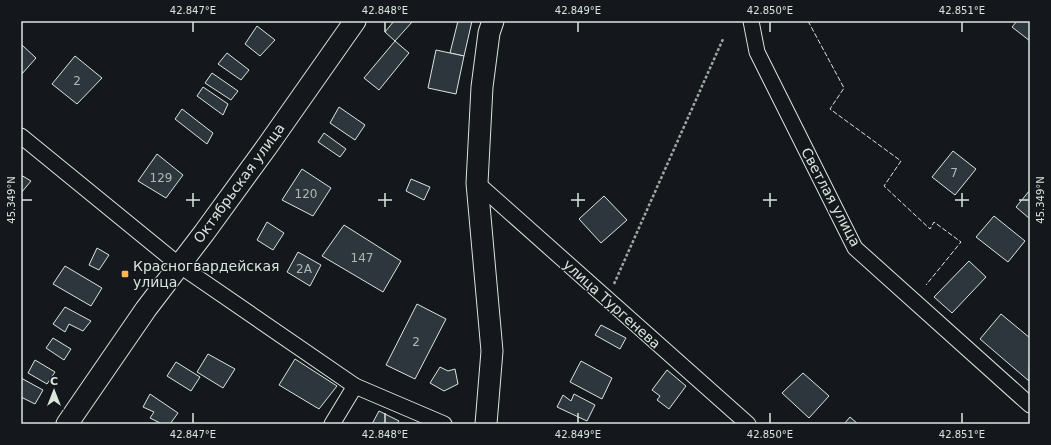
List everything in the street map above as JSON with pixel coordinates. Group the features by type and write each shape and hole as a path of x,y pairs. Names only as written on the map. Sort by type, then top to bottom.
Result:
{"main road":[{"name":"Октябрьская улица","path":"68,424 146,309 268,145 355,21"},
{"path":"486,424 492,351 477,183 482,87 489,33 493,21"}],"street":[{"name":"Светлая улица","path":"751,21 756,52 855,248 1030,405"},
{"path":"21,136 179,265 355,386 444,424"},
{"name":"улица Тургенева","path":"477,183 748,424"},
{"path":"332,424 355,386"}],"path":[{"path":"614,284 723,40"}],"building":[{"path":"394,21 413,21 395,41 385,32"},
{"path":"458,21 472,21 464,56 450,53"},
{"path":"1017,21 1030,21 1030,41 1012,27"},
{"path":"257,26 275,40 260,56 245,44"},
{"path":"395,41 409,53 379,90 364,78"},
{"path":"22,45 36,58 21,75 21,46"},
{"path":"436,50 464,56 456,94 428,88"},
{"path":"227,53 249,70 241,80 218,64"},
{"path":"75,56 102,78 77,104 52,84"},
{"path":"212,73 238,91 231,100 205,83"},
{"path":"203,87 228,104 223,115 197,96"},
{"path":"339,107 365,125 355,140 330,123"},
{"path":"182,109 213,133 207,144 175,119"},
{"path":"324,133 346,149 340,157 318,142"},
{"path":"953,151 976,169 955,195 932,177"},
{"path":"157,154 183,175 166,198 138,181"},
{"path":"302,169 331,188 313,216 282,200"},
{"path":"21,175 31,181 21,193"},
{"path":"411,179 430,187 424,200 406,191"},
{"path":"1030,190 1030,219 1016,207"},
{"path":"604,196 627,220 601,243 579,219"},
{"path":"994,216 1025,241 1008,262 976,237"},
{"path":"267,222 284,233 273,250 257,240"},
{"path":"344,225 401,261 383,292 322,256"},
{"path":"97,248 109,255 99,270 89,265"},
{"path":"298,252 321,265 310,286 287,272"},
{"path":"969,261 986,277 952,313 934,297"},
{"path":"65,266 102,288 91,306 53,284"},
{"path":"417,304 446,319 415,379 386,365"},
{"path":"65,307 91,321 83,331 69,324 65,332 53,324"},
{"path":"1001,314 1030,338 1029,381 980,339"},
{"path":"601,325 626,338 620,349 595,335"},
{"path":"53,338 71,349 64,360 46,348"},
{"path":"208,354 235,369 223,388 197,372"},
{"path":"295,359 337,386 319,409 279,385"},
{"path":"35,360 55,372 47,384 28,373"},
{"path":"581,361 612,378 602,399 570,382"},
{"path":"176,362 200,377 191,391 167,376"},
{"path":"440,367 448,371 455,369 458,384 444,391 430,383"},
{"path":"667,370 686,386 669,409 657,400 660,396 652,390"},
{"path":"803,373 829,396 809,418 782,393"},
{"path":"21,378 43,390 35,404 21,397"},
{"path":"150,394 178,413 170,424 162,424 150,418 154,412 143,407"},
{"path":"574,394 595,405 587,421 557,407 563,395 571,401"},
{"path":"379,411 399,421 397,424 372,424"},
{"path":"850,417 858,424 844,424"}],"fence":[{"path":"808,21 844,88 830,109 901,161 884,186 930,229 934,222 961,242 926,285"}],"place":[{"name":"Красногвардейская улица","path":"125,274"}]}
